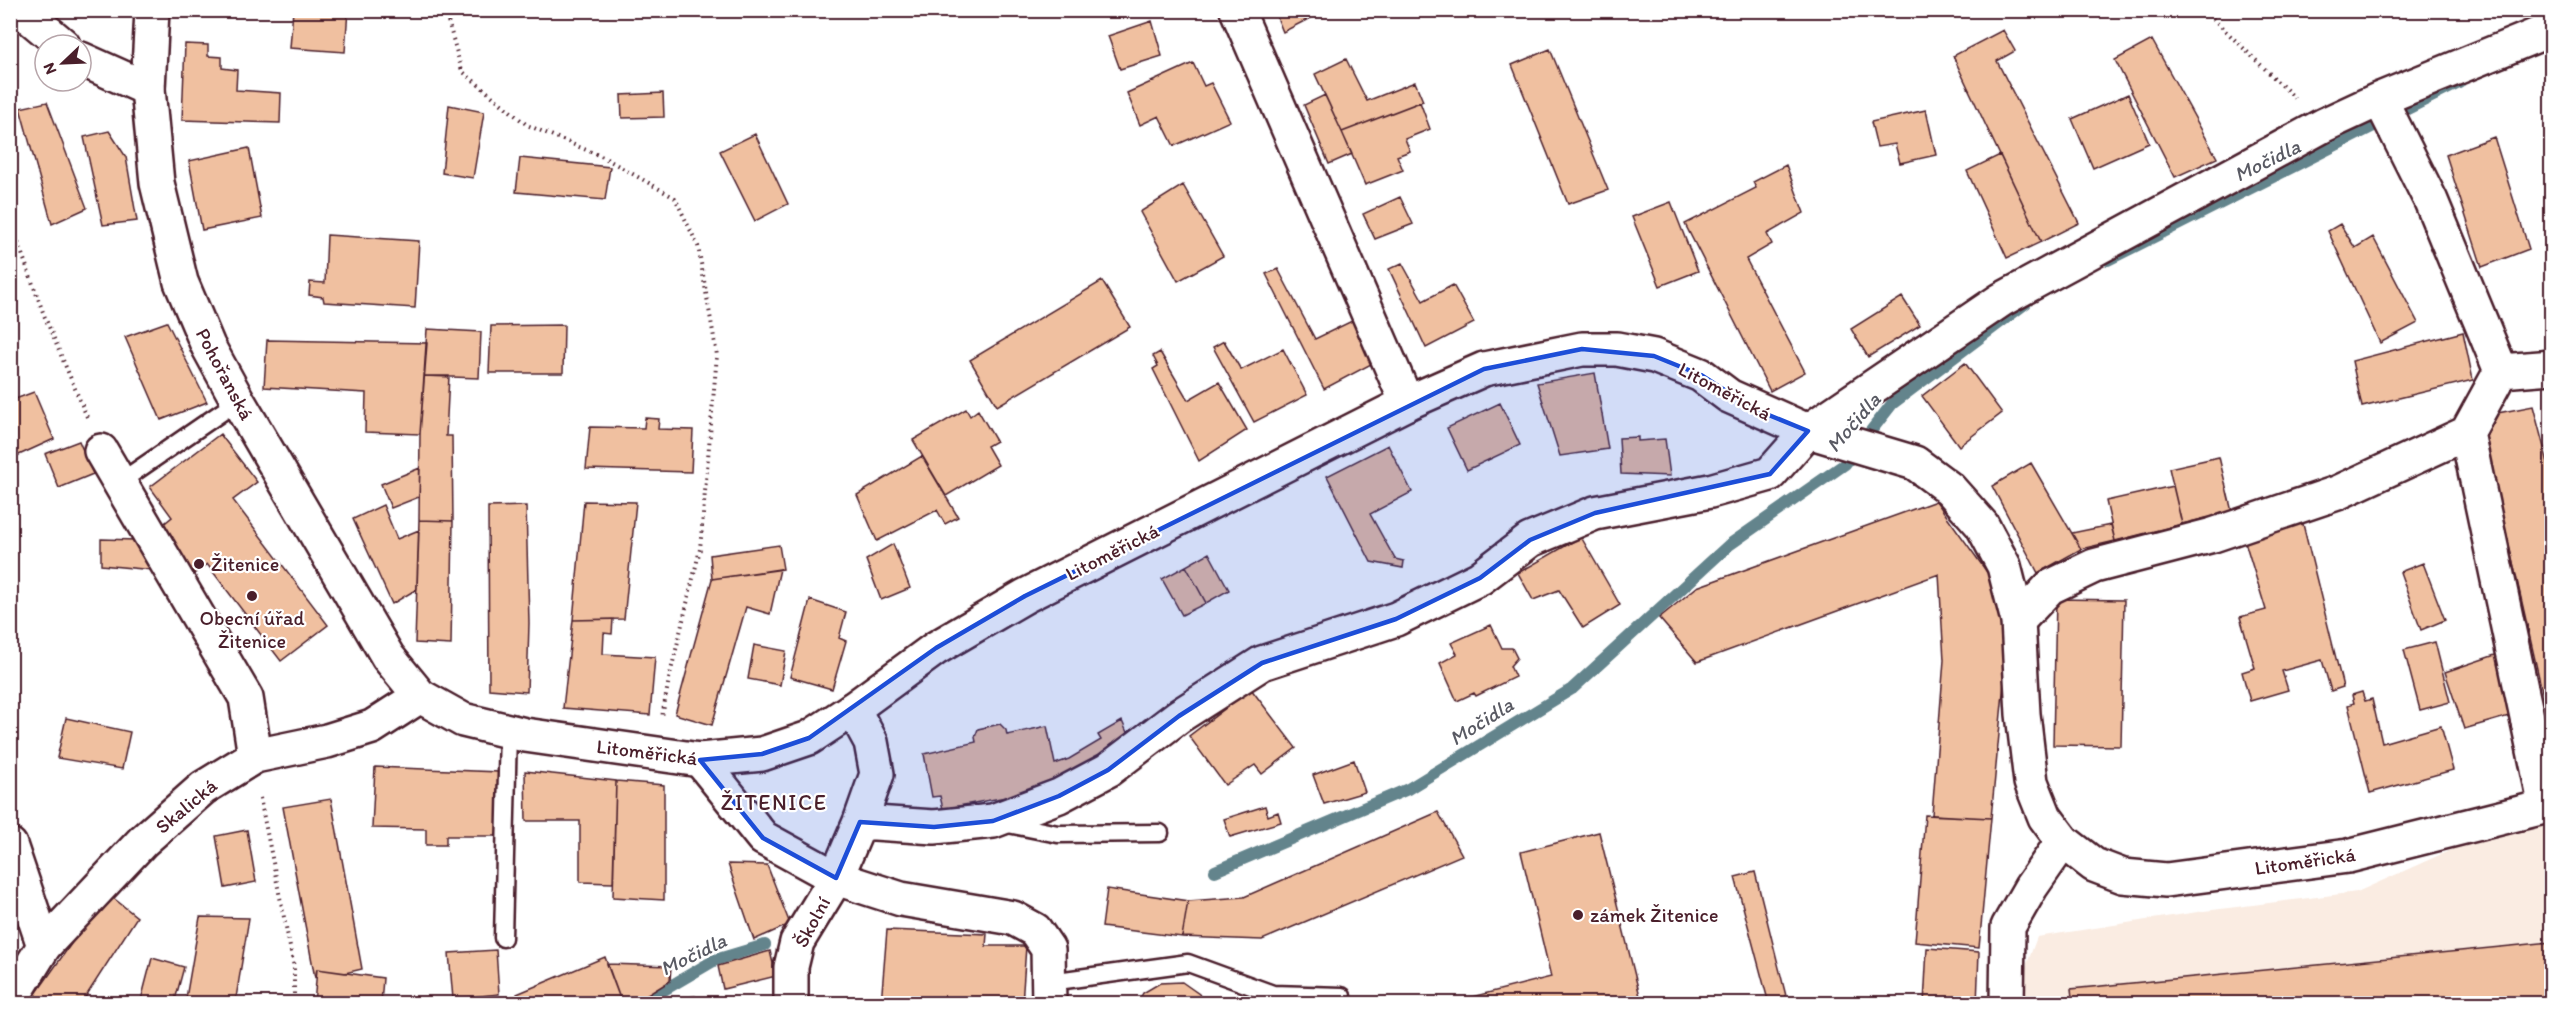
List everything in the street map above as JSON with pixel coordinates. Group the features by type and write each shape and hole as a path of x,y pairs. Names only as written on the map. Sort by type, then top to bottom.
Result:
{"street":[{"path":"21,10 49,33"},
{"name":"Pohořanská","path":"152,10 148,89 157,183 182,282 208,346 238,401 388,657 420,696"},
{"path":"1238,10 1407,403"},
{"path":"860,822 934,827 993,820 1059,796 1108,770 1179,716 1262,663 1396,619 1480,578 1530,540 1595,513 1710,491 1770,474 1818,434 2001,300 2324,125 2380,99 2552,29"},
{"path":"93,64 148,89"},
{"path":"2380,99 2431,201 2501,371"},
{"name":"Litoměřická","path":"420,696 464,720 508,731 700,760 762,754 809,738 936,648 1025,596 1407,403 1484,369 1582,349 1617,349 1654,356 1701,375 1737,400 1818,434 1915,463 1950,489 1982,525 2004,566 2018,621 2023,714 2031,782 2045,817 2063,841 2094,865 2123,876 2166,880 2348,856 2549,806"},
{"path":"2501,371 2552,367"},
{"path":"2018,621 2050,587 2094,566 2213,535 2337,493 2467,433 2501,371"},
{"path":"2467,433 2549,806"},
{"path":"101,451 246,698 255,756"},
{"name":"Skalická","path":"10,1001 45,946 143,841 203,788 255,756 327,741 372,727 420,696"},
{"name":"Školní","path":"790,1004 791,967 797,942 836,878 877,774 871,742 853,709"},
{"path":"700,760 763,838 836,878 900,899 1013,918 1035,930 1048,949 1049,993"},
{"path":"2007,1004 2008,927 2031,887 2063,841"},
{"path":"10,844 45,946"}],"lane":[{"path":"120,482 238,401"},
{"path":"503,938 508,731"},
{"path":"993,820 1058,834 1160,833"},
{"path":"1049,993 1188,963 1274,994 1342,996"}],"path":[{"path":"445,10 462,70 527,125 603,157 675,198 698,246 717,355 706,492 700,549 669,678 655,753"},
{"path":"2205,10 2324,125"},
{"path":"10,220 44,315 101,451"},
{"path":"255,756 262,814 294,967 294,1004"}],"highlighted area":[{"path":"1582,349 1654,356 1701,375 1754,409 1808,431 1770,474 1595,513 1530,540 1480,578 1396,619 1262,663 1179,716 1108,770 1059,796 993,821 934,827 860,822 836,878 763,838 700,760 762,754 809,738 936,648 1025,596 1484,369"}],"shaded area":[{"path":"2551,805 2551,1003 2012,1004 2037,937 2204,911 2357,892"}],"building":[{"path":"293,10 348,10 345,52 290,48"},
{"path":"1274,10 1326,10 1283,32"},
{"path":"1152,21 1162,56 1120,69 1108,36"},
{"path":"2003,30 2015,51 1997,61 2079,223 2041,242 1953,56"},
{"path":"2152,40 2217,158 2175,177 2115,60"},
{"path":"185,44 208,45 208,56 222,57 222,68 237,70 236,90 281,93 280,123 182,120"},
{"path":"1550,49 1608,190 1568,204 1512,65"},
{"path":"1346,59 1367,101 1415,82 1423,101 1342,132 1315,74"},
{"path":"1193,63 1204,86 1211,83 1230,121 1174,146 1159,116 1140,125 1127,93"},
{"path":"663,93 664,117 622,118 621,95"},
{"path":"2128,94 2149,143 2093,168 2072,119"},
{"path":"1325,95 1352,154 1329,164 1304,105"},
{"path":"47,102 87,208 52,224 20,108"},
{"path":"1420,102 1430,129 1405,139 1410,151 1397,156 1403,170 1365,185 1342,132"},
{"path":"449,105 484,112 473,178 442,173"},
{"path":"1926,110 1936,155 1900,163 1895,144 1877,147 1871,122"},
{"path":"109,131 126,157 137,221 103,225 84,137"},
{"path":"755,134 788,204 755,221 720,151"},
{"path":"2494,137 2529,249 2482,267 2446,155"},
{"path":"249,148 262,218 202,230 189,161"},
{"path":"2000,155 2041,242 2007,258 1967,171"},
{"path":"520,158 610,167 605,200 516,192"},
{"path":"1786,165 1804,213 1767,234 1772,244 1746,259 1805,372 1770,391 1685,224 1756,188 1753,182"},
{"path":"1183,185 1223,256 1178,281 1140,212"},
{"path":"1400,197 1413,224 1375,239 1363,214"},
{"path":"1671,202 1698,271 1660,286 1632,217"},
{"path":"2340,224 2355,248 2373,237 2418,323 2380,343 2328,231"},
{"path":"327,235 419,241 415,308 324,302 323,297 309,295 310,282 325,283"},
{"path":"1402,263 1423,301 1453,285 1474,323 1426,348 1389,269"},
{"path":"1278,269 1315,339 1354,320 1375,362 1324,389 1266,274"},
{"path":"1102,281 1130,327 997,406 970,360"},
{"path":"1902,297 1920,325 1868,357 1851,329"},
{"path":"167,322 207,402 161,420 125,337"},
{"path":"564,325 563,373 489,373 491,326"},
{"path":"427,329 481,332 479,378 424,376"},
{"path":"2463,332 2473,380 2362,407 2352,361"},
{"path":"267,340 427,343 420,434 365,432 366,393 264,387"},
{"path":"1224,341 1241,370 1283,349 1307,395 1254,422 1213,347"},
{"path":"1160,352 1188,400 1219,382 1247,430 1199,461 1153,369 1158,366 1153,356"},
{"path":"1965,363 2002,413 1959,446 1922,396"},
{"path":"1595,373 1608,449 1560,456 1537,383"},
{"path":"424,376 449,376 446,436 452,436 453,521 419,520 420,434"},
{"path":"34,392 54,439 10,459 10,401"},
{"path":"1500,403 1520,445 1467,470 1447,428"},
{"path":"2533,406 2552,478 2552,712 2547,713 2485,439 2498,413"},
{"path":"966,409 970,416 978,410 996,441 987,446 998,465 946,496 913,440"},
{"path":"645,418 659,419 658,429 693,430 691,472 586,469 590,427 644,428"},
{"path":"220,434 257,482 233,500 328,625 281,661 207,564 191,576 156,530 172,517 150,487"},
{"path":"1638,437 1638,441 1665,439 1670,476 1621,474 1619,438"},
{"path":"79,441 93,474 59,488 45,454"},
{"path":"1388,445 1412,492 1370,514 1395,559 1404,561 1403,568 1371,562 1327,476"},
{"path":"922,456 958,517 945,524 937,510 877,541 857,495"},
{"path":"2219,457 2232,512 2182,524 2169,468"},
{"path":"2031,463 2081,549 2038,573 1992,486"},
{"path":"420,468 419,497 391,508 381,484"},
{"path":"2173,486 2182,524 2115,541 2106,501"},
{"path":"584,501 636,502 624,619 573,620"},
{"path":"1936,501 1997,586 2006,661 1991,818 1932,815 1944,660 1939,574 1697,662 1659,618 1697,587"},
{"path":"383,505 397,539 419,530 417,589 392,604 353,519"},
{"path":"526,506 529,623 527,692 489,689 488,507"},
{"path":"419,520 453,521 451,645 415,643"},
{"path":"2302,520 2343,687 2331,691 2322,660 2282,671 2288,690 2250,701 2242,672 2255,668 2240,617 2266,610 2243,535"},
{"path":"2111,525 2115,541 2081,549 2072,533"},
{"path":"1581,537 1620,605 1583,628 1559,590 1533,600 1518,573"},
{"path":"101,539 135,540 154,570 101,565"},
{"path":"893,544 910,588 881,600 866,560"},
{"path":"779,545 783,569 712,579 710,555"},
{"path":"1209,553 1229,590 1206,603 1186,566"},
{"path":"2423,563 2445,620 2421,630 2400,572"},
{"path":"1186,566 1206,603 1182,615 1162,579"},
{"path":"780,569 770,614 746,607 712,725 675,714 712,579"},
{"path":"2056,599 2124,600 2121,746 2053,745"},
{"path":"810,600 846,612 839,638 846,641 832,689 790,677"},
{"path":"613,619 612,634 604,633 603,654 655,657 650,715 563,708 573,620"},
{"path":"1491,625 1502,648 1512,648 1517,658 1510,666 1515,677 1476,696 1474,693 1457,701 1440,663 1457,654 1451,643"},
{"path":"2435,642 2450,702 2420,710 2404,650"},
{"path":"754,645 786,651 780,685 748,679"},
{"path":"2498,654 2516,714 2464,729 2445,672"},
{"path":"1251,689 1296,748 1262,774 1255,765 1225,785 1189,736"},
{"path":"2362,692 2365,701 2372,699 2382,743 2441,726 2453,770 2370,793 2348,705 2354,703 2352,695"},
{"path":"66,718 130,732 122,769 57,758"},
{"path":"1122,721 1129,737 1116,748 1058,780 1011,796 943,809 940,796 932,797 924,754 976,742 978,729 1000,724 1006,730 1007,735 1047,726 1055,764 1069,759 1101,740 1098,735"},
{"path":"1354,760 1365,792 1324,804 1313,775"},
{"path":"375,767 499,772 499,836 446,836 446,845 426,845 426,829 372,828"},
{"path":"525,771 616,781 613,883 580,882 580,821 526,821"},
{"path":"616,781 664,785 664,900 613,897"},
{"path":"331,799 362,969 345,973 317,969 315,978 283,807"},
{"path":"1265,806 1268,816 1278,812 1281,822 1230,837 1224,819"},
{"path":"1438,812 1462,855 1262,940 1182,937 1188,901 1244,897"},
{"path":"1925,815 1991,818 1979,948 1915,942"},
{"path":"247,830 256,882 225,888 216,836"},
{"name":"zámek Žitenice","path":"1599,832 1642,1004 1444,1004 1551,977 1521,852"},
{"path":"728,864 767,865 790,924 754,940"},
{"path":"1755,872 1788,1004 1769,1004 1735,877"},
{"path":"1107,889 1188,901 1182,937 1102,927"},
{"path":"107,893 137,917 81,1004 30,1002"},
{"path":"200,917 249,918 235,1004 185,1004"},
{"path":"887,930 987,934 986,946 1026,946 1022,1004 881,1004"},
{"path":"2552,942 2552,1004 2073,1004 2071,989"},
{"path":"1927,948 1979,952 1977,1004 1924,1004"},
{"path":"496,950 499,994 453,999 449,953"},
{"path":"770,951 776,976 723,989 718,966"},
{"path":"605,957 622,1004 520,1004 517,994"},
{"path":"152,958 184,967 174,1004 140,1004"},
{"path":"607,964 671,966 670,981 633,1004 622,1004"},
{"path":"317,969 383,978 381,1004 314,1004"},
{"path":"1182,982 1199,994 1204,1004 1137,1004 1143,993 1160,983"},
{"path":"695,996 696,1004 658,1004 658,1001"}],"waterway":[{"name":"Močidla","path":"2108,260 2459,83"},
{"name":"Močidla","path":"1215,871 1408,789 1572,689 1729,545 1845,464 1892,404 2026,303"},
{"name":"Močidla","path":"640,1004 715,960 765,945"}],"place":[{"name":"Žitenice","path":"199,564"},
{"name":"Obecní úřad Žitenice","path":"252,596"},
{"name":"zámek Žitenice","path":"1578,915"}],"district":[{"name":"ŽITENICE","path":"774,802"}]}
